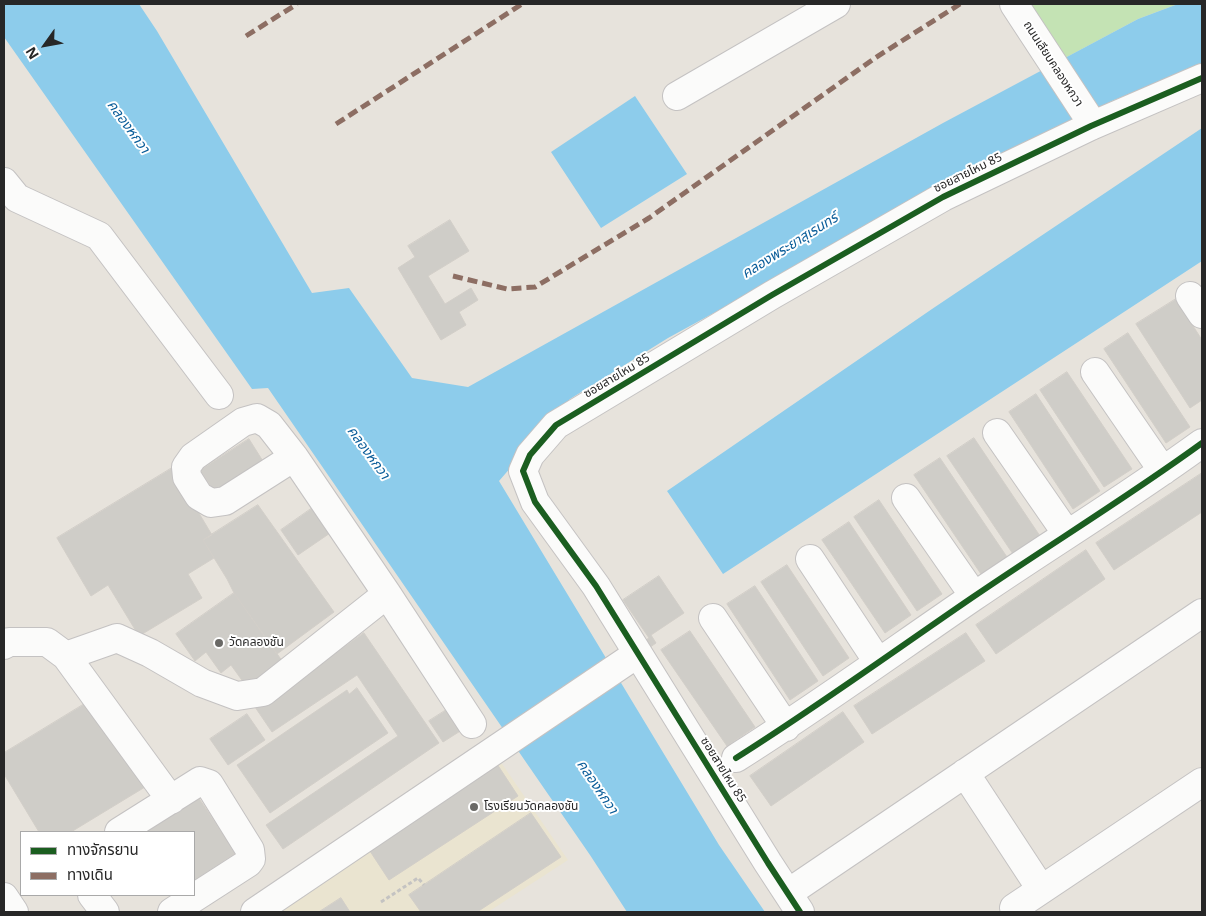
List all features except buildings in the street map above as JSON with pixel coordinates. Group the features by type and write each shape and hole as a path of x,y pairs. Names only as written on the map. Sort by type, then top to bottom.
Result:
{"street":[{"path":"677,96 836,4"},
{"name":"ถนนเลียบคลองหกวา","path":"1014,4 1089,120"},
{"name":"ซอยสายไหม 85","path":"798,900 768,863 629,659 596,586 535,502 523,471 530,455 556,425 772,295 943,197 1089,120 1202,78"},
{"path":"4,182 17,198 99,236 219,396"},
{"path":"1094,372 1163,472"},
{"path":"997,433 1066,534"},
{"path":"736,758 786,727 974,596 1163,472 1202,443"},
{"path":"294,457 472,724"},
{"path":"906,498 974,596"},
{"path":"810,559 878,662"},
{"path":"66,656 117,638 150,653 202,683 238,696 263,692 387,594"},
{"path":"798,900 965,773 1202,613"},
{"path":"713,618 786,727"},
{"path":"4,645 9,642 47,642 66,656 171,800"},
{"path":"255,912 629,659"},
{"path":"965,773 1041,889"},
{"path":"121,831 200,781 208,784 250,850 251,858 248,863 182,910"},
{"path":"1014,908 1202,782"},
{"path":"93,896 105,912"},
{"path":"4,897 14,912"}],"path":[{"path":"381,902 418,878 424,885"}],"shaded area":[{"name":"โรงเรียนวัดคลองชัน","path":"496,755 568,860 488,912 259,912"}],"green space":[{"path":"1028,4 1178,4 1138,19 1065,58"}],"water":[{"path":"4,4 139,4 157,31 312,293 349,288 412,378 468,387 943,123 1138,19 1178,4 1202,4 1202,66 1114,100 1039,138 915,203 668,338 570,399 499,481 719,845 765,912 627,912 590,855 268,388 252,389 4,37"},
{"path":"635,96 687,174 601,228 551,152"},
{"path":"1202,128 1202,261 723,574 667,491 932,309"}],"marked path":[{"path":"246,36 297,4"},
{"path":"336,124 522,4"},
{"path":"453,276 507,289 535,287 649,218 875,58 960,4"}],"cycle path":[{"path":"800,912 596,586 535,502 523,471 530,455 556,425 772,295 943,197 1091,126 1202,78"},
{"path":"736,758 826,699 973,597 1146,483 1202,443"}],"place":[{"name":"วัดคลองชัน","path":"219,643"},
{"name":"โรงเรียนวัดคลองชัน","path":"474,807"}],"water label":[{"name":"คลองหกวา","path":"128,127"},
{"name":"คลองพระยาสุเรนทร์","path":"790,246"},
{"name":"คลองหกวา","path":"368,453"},
{"name":"คลองหกวา","path":"597,787"}]}
